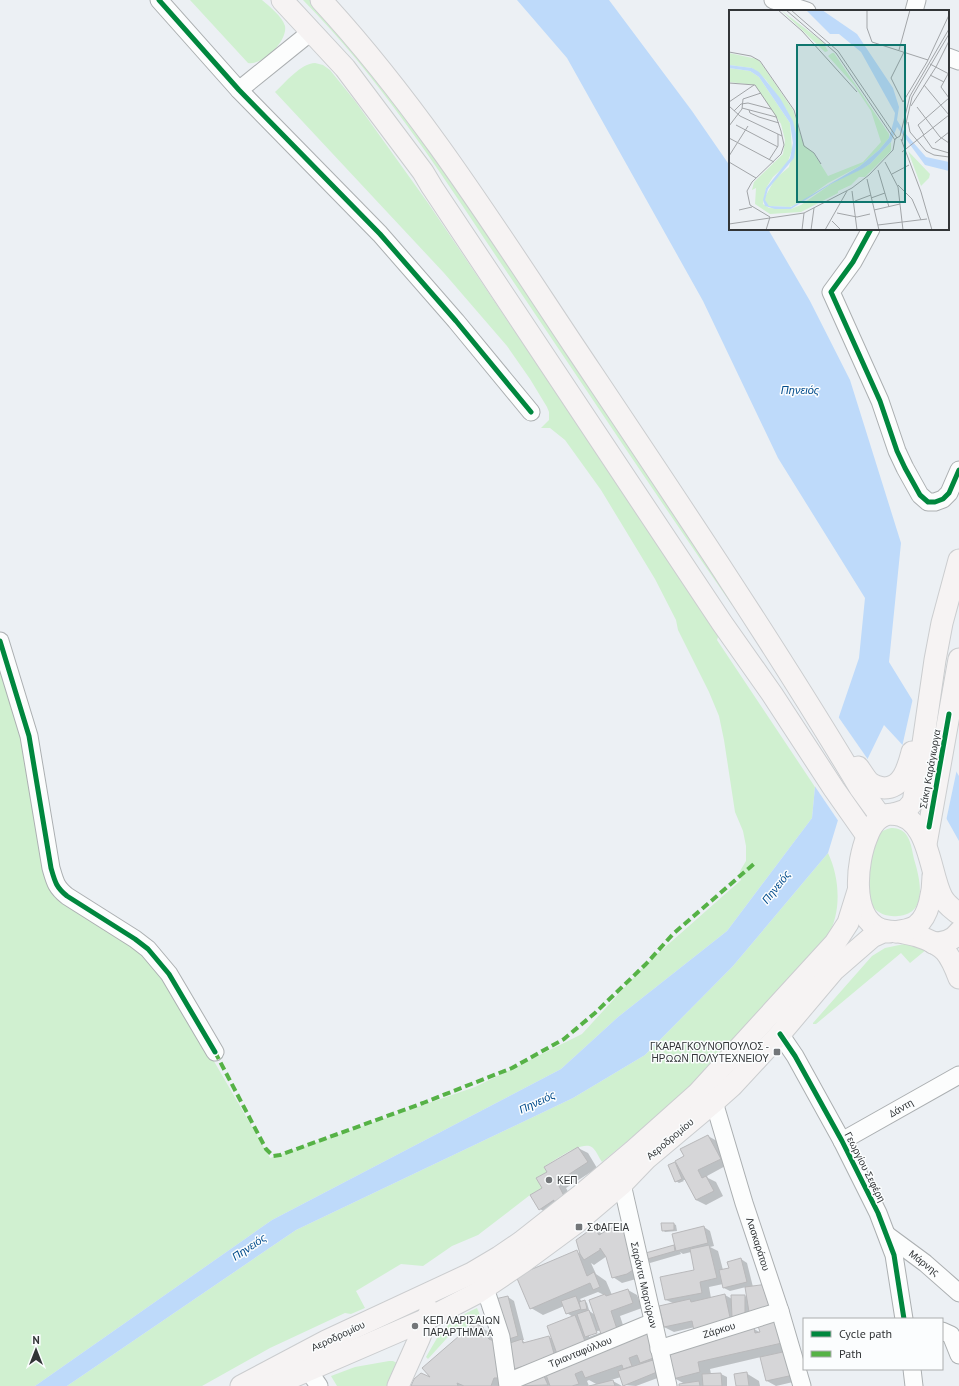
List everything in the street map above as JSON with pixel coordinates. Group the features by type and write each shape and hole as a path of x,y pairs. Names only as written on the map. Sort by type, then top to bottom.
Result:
{"main road":[{"path":"282,0 345,68 423,172 722,623 776,700 867,836"},
{"path":"321,0 366,51 460,176 737,590 837,751 888,816"},
{"name":"Σάκη Καράγιωργα","path":"888,816 906,810 913,802 942,623 959,560"},
{"name":"Σάκη Καράγιωργα","path":"927,835 945,739 954,715 959,659"},
{"path":"866,787 887,788 896,786 908,767 915,736 926,719"},
{"path":"893,932 912,928 921,921 929,902 933,886 933,872 927,835 918,829 912,821 903,816 888,816 874,824 867,836 859,873 858,891 862,909 871,923 878,928 893,932 915,936 933,943 945,952 959,978"},
{"path":"933,872 944,900 959,914"},
{"name":"Αεροδρομίου","path":"241,1386 326,1341 486,1265 544,1224 633,1151 698,1093 835,943 848,923 858,891"},
{"name":"Αεροδρομίου","path":"272,1386 314,1378 485,1288 576,1223 622,1184 646,1159 732,1086 780,1034 834,970 872,937 883,932 893,932"},
{"path":"933,943 950,940 959,932"},
{"path":"398,1386 427,1319 438,1289"}],"street":[{"path":"159,0 239,90 380,234 465,332 531,412"},
{"path":"773,0 804,10"},
{"path":"914,10 917,0"},
{"path":"239,90 312,31"},
{"path":"949,57 959,61"},
{"path":"869,230 853,262 831,292 842,313 880,401 899,456 920,496 928,502 935,502 943,499 949,493 959,470"},
{"path":"0,641 29,736 51,868 58,889 148,949 169,974 215,1052"},
{"name":"Γεωργίου Σεφέρη","path":"780,1034 795,1056 842,1141 888,1235 897,1267 904,1318"},
{"name":"Δάντη","path":"842,1141 959,1074"},
{"name":"Λασκαράτου","path":"714,1102 744,1203 780,1312 802,1386"},
{"name":"Σαράντα Μαρτύρων","path":"622,1184 668,1386"},
{"name":"Μάρνης","path":"888,1235 925,1262 959,1293"},
{"path":"485,1288 501,1337 508,1384"},
{"name":"Ζάρκου","path":"659,1349 780,1312"},
{"name":"Τριανταφύλλου","path":"508,1384 653,1322"},
{"path":"943,1331 951,1335 959,1355"},
{"path":"912,1370 914,1386"}],"green space":[{"path":"190,0 262,0 281,19 285,26 285,32 278,45 267,57 254,63 248,63"},
{"path":"303,0 312,0 411,118 735,599 732,605 430,158 357,60"},
{"path":"315,63 323,65 330,70 355,101 428,203 719,634 717,640 815,787 812,818 727,931 618,1017 561,1069 272,1220 35,1386 0,1386 0,664 29,736 57,886 138,943 204,1044 270,1158 475,1087 582,1034 646,964 741,880 740,871 746,861 746,846 743,831 735,812 719,716 709,692 678,630 676,620 655,579 601,490 565,440 550,428 541,428 549,420 549,412 547,407 507,346 444,273 275,92 304,66"},
{"path":"891,828 902,831 909,839 920,885 918,902 914,909 908,914 898,916 891,916 878,912 870,902 869,893 871,860 875,841 881,832"},
{"path":"828,853 835,873 838,895 835,917 832,928 827,937 696,1082 602,1162 593,1148 588,1146 576,1148 568,1152 544,1167 547,1172 536,1178 542,1188 530,1195 478,1235 452,1246 423,1266 401,1264 356,1291 365,1308 351,1314 345,1313 270,1348 202,1386 67,1386 296,1230 573,1098 645,1055 733,966"},
{"path":"910,944 927,949 910,963 901,953 816,1024 813,1024 872,956 885,948"},
{"path":"477,1308 481,1318 447,1338 428,1359 426,1357 444,1329 452,1321"},
{"path":"389,1361 397,1363 388,1386 337,1386 331,1376 355,1367"}],"water":[{"name":"Πηνειός","path":"517,0 609,0 692,111 729,165 729,230 769,230 810,301 850,380 901,543 889,662 959,776 959,841 909,752 884,725 838,820 828,853 733,966 645,1055 573,1098 296,1230 67,1386 35,1386 272,1220 561,1069 618,1017 727,931 812,818 815,787 859,658 865,598 778,458 703,301 567,58"}],"pier":[{"path":"913,698 957,769 946,821 907,753 902,747"},
{"path":"837,715 869,761 839,822 814,785"}],"building":[{"path":"708,1135 721,1159 698,1170 702,1178 706,1176 714,1191 696,1200 675,1161 684,1156 680,1149"},
{"name":"ΚΕΠ","path":"578,1147 588,1162 557,1182 564,1196 554,1202 554,1200 539,1210 530,1195 542,1188 536,1178 547,1172 544,1167"},
{"path":"675,1162 682,1179 675,1182 668,1165"},
{"path":"661,1223 674,1223 674,1230 662,1231"},
{"path":"624,1224 636,1268 627,1274 612,1278 606,1257 600,1248 600,1250 584,1260 580,1254 576,1240 594,1227 599,1235 609,1229"},
{"path":"704,1226 708,1243 676,1251 672,1234"},
{"path":"674,1245 675,1251 644,1260 642,1254"},
{"path":"709,1245 717,1278 700,1282 702,1293 665,1300 660,1277 694,1270 690,1249"},
{"path":"577,1250 587,1276 594,1272 600,1287 593,1290 590,1283 530,1309 516,1276"},
{"path":"741,1258 747,1282 723,1288 719,1270 729,1268 727,1262"},
{"path":"768,1284 772,1308 749,1312 745,1287"},
{"path":"628,1289 633,1303 611,1311 617,1329 601,1334 589,1300 605,1294 606,1296"},
{"path":"725,1294 731,1322 694,1331 692,1321 664,1327 659,1306 690,1299 691,1302"},
{"path":"731,1295 745,1295 745,1317 732,1317"},
{"path":"508,1296 518,1336 506,1340 495,1299"},
{"path":"576,1296 581,1309 566,1314 561,1301"},
{"path":"585,1300 587,1309 581,1310 579,1302"},
{"path":"589,1310 597,1333 585,1337 577,1314"},
{"path":"575,1315 586,1344 557,1354 547,1326"},
{"path":"777,1321 782,1343 698,1362 700,1372 673,1379 667,1350 754,1328 755,1333 760,1332 758,1326"},
{"path":"474,1323 483,1327 484,1333 489,1339 498,1343 500,1378 494,1378 491,1386 464,1386 457,1383 458,1386 411,1386 414,1379 421,1373 430,1377 422,1368"},
{"path":"646,1331 656,1357 640,1363 637,1355 629,1358 632,1366 623,1369 622,1365 585,1378 582,1371 575,1374 579,1384 572,1386 550,1386 544,1369"},
{"path":"549,1336 555,1357 514,1369 507,1344 522,1339 523,1343"},
{"path":"792,1350 798,1374 766,1381 760,1357"},
{"path":"653,1360 657,1372 623,1386 618,1371"},
{"path":"747,1372 749,1386 736,1386 734,1374"},
{"path":"721,1373 722,1386 703,1386 702,1374"},
{"path":"543,1374 548,1385 513,1386"},
{"path":"613,1380 615,1386 589,1386"},
{"path":"699,1381 700,1386 679,1386 679,1384"}],"marked path":[{"path":"215,1052 266,1149 273,1156 280,1155 423,1103 512,1068 564,1039 595,1013 646,964 673,934 755,863"}],"cycle path":[{"path":"159,0 239,90 380,234 456,321 531,412"},
{"path":"870,230 853,262 831,292 880,401 897,451 920,495 928,502 935,502 943,499 949,493 959,470"},
{"path":"0,641 29,736 51,868 56,884 67,896 135,939 148,949 169,974 215,1052"},
{"path":"929,827 949,714"},
{"path":"780,1034 795,1056 842,1141 878,1213 894,1255 904,1318"}],"place":[{"name":"ΓΚΑΡΑΓΚΟΥΝΟΠΟΥΛΟΣ - ΗΡΩΩΝ ΠΟΛΥΤΕΧΝΕΙΟΥ","path":"777,1052"},
{"name":"ΚΕΠ","path":"549,1180"},
{"name":"ΣΦΑΓΕΙΑ","path":"579,1227"},
{"name":"ΚΕΠ ΛΑΡΙΣΑΙΩΝ ΠΑΡΑΡΤΗΜΑ A","path":"415,1326"}]}
